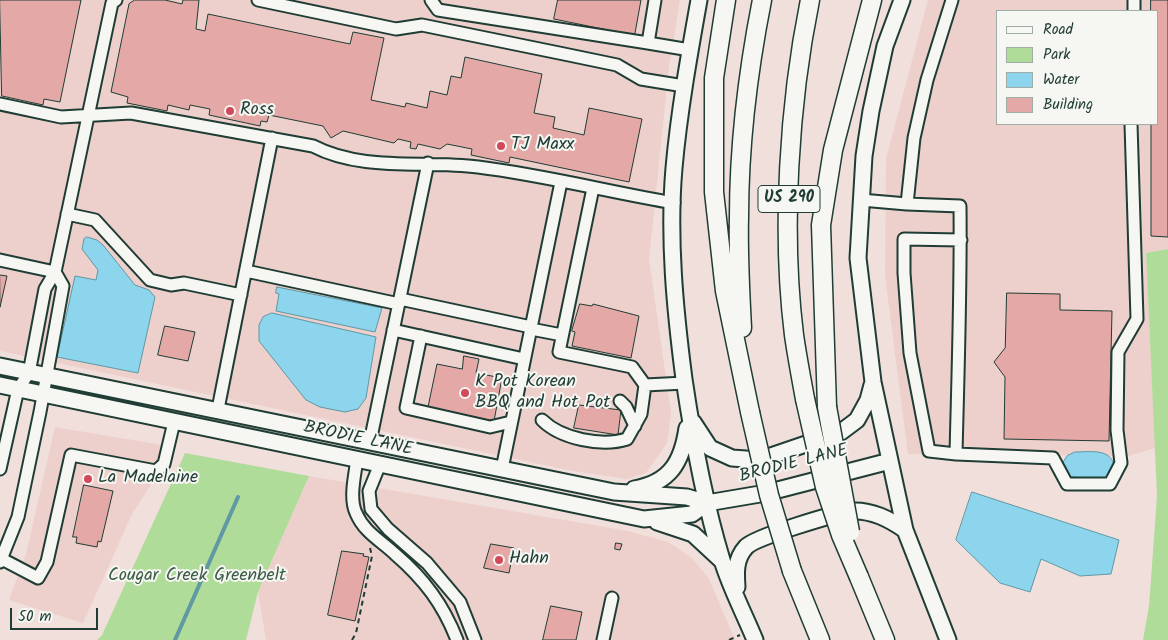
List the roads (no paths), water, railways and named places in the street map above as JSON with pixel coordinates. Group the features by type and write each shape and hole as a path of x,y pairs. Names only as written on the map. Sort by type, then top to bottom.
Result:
{"highway":[{"path":"726,0 714,78 714,192 725,291 743,372"},
{"name":"US 290","path":"762,0 746,100 740,176 739,225 743,372 769,495 792,571 820,640"},
{"name":"US 290","path":"810,0 793,108 789,268 794,335 805,398 825,487 841,536 885,640"},
{"path":"859,577 827,407 820,225 833,150 872,0"}],"main road":[{"path":"699,0 684,86 674,169 673,262 678,325 689,417 707,503 722,561 754,640"},
{"path":"902,0 885,46 871,111 864,156 858,258 873,382 906,530 948,640"},
{"name":"BRODIE LANE","path":"0,366 218,409 614,492 687,497 707,503 766,494 890,461"},
{"path":"689,417 710,448 732,458 759,460 841,432 857,420 868,400 873,382"},
{"name":"BRODIE LANE","path":"0,386 644,518 692,514 707,503"},
{"path":"614,492 646,487 664,478 672,470 684,448 689,417"},
{"path":"280,443 306,440 343,447 362,448 370,442"},
{"path":"737,599 736,565 746,547 763,536 851,511 873,513 889,518 906,530"},
{"path":"644,518 674,526 693,534 722,561"}],"street":[{"path":"0,469 18,390 29,373 45,289 55,272 112,3 116,0"},
{"path":"258,0 396,29 422,25 617,65 641,79 684,86"},
{"path":"431,0 438,10 690,50"},
{"path":"648,43 655,0"},
{"path":"907,204 916,130 927,80 952,0"},
{"path":"0,104 61,116 131,113 313,146 328,154 361,160 482,167 674,204"},
{"path":"961,240 904,239 904,273 910,354 929,451 984,457 1053,458 1067,484 1110,484 1121,462 1117,430 1118,352 1137,319 1131,125"},
{"path":"218,409 272,138"},
{"path":"370,442 428,163"},
{"path":"502,469 561,182"},
{"path":"542,420 550,428 576,437 616,443 627,439 641,414 645,385 632,367 559,352 593,188"},
{"path":"861,200 960,206 961,240 956,454"},
{"path":"67,214 95,220 150,280 171,285 184,283 241,295"},
{"path":"0,260 55,272 63,286 18,517 1,559 38,578 48,562 71,455 156,471 164,464 174,422"},
{"path":"246,271 562,335"},
{"path":"393,330 524,359"},
{"path":"421,336 406,408 490,427 511,422"},
{"path":"645,385 685,383"},
{"path":"620,401 626,407 635,426"},
{"path":"357,460 354,489 355,511 366,531 395,553 424,582 446,613 457,640"},
{"path":"380,464 369,491 372,509 388,529 427,563 460,602 475,640"},
{"path":"603,640 612,598"}],"water":[{"path":"87,237 97,240 103,245 135,285 149,290 155,297 138,373 57,357 75,276 96,280 98,270 82,249 84,239"},
{"path":"277,287 382,308 375,332 276,311 279,294 276,293"},
{"path":"272,313 376,337 366,398 358,409 345,412 320,407 306,400 259,341 259,325 263,317"},
{"path":"1075,452 1098,452 1108,456 1114,465 1108,477 1105,479 1071,477 1067,475 1063,462 1067,456"},
{"path":"972,492 1119,540 1111,574 1080,576 1041,559 1030,592 1000,583 956,540"}],"waterway":[{"path":"175,640 238,497"}],"place":[{"name":"Ross","path":"230,111"},
{"name":"TJ Maxx","path":"501,146"},
{"name":"K Pot Korean BBQ and Hot Pot","path":"465,393"},
{"name":"La Madelaine","path":"88,479"},
{"name":"Hahn","path":"499,560"}],"park label":[{"name":"Cougar Creek Greenbelt","path":"197,577"}]}
